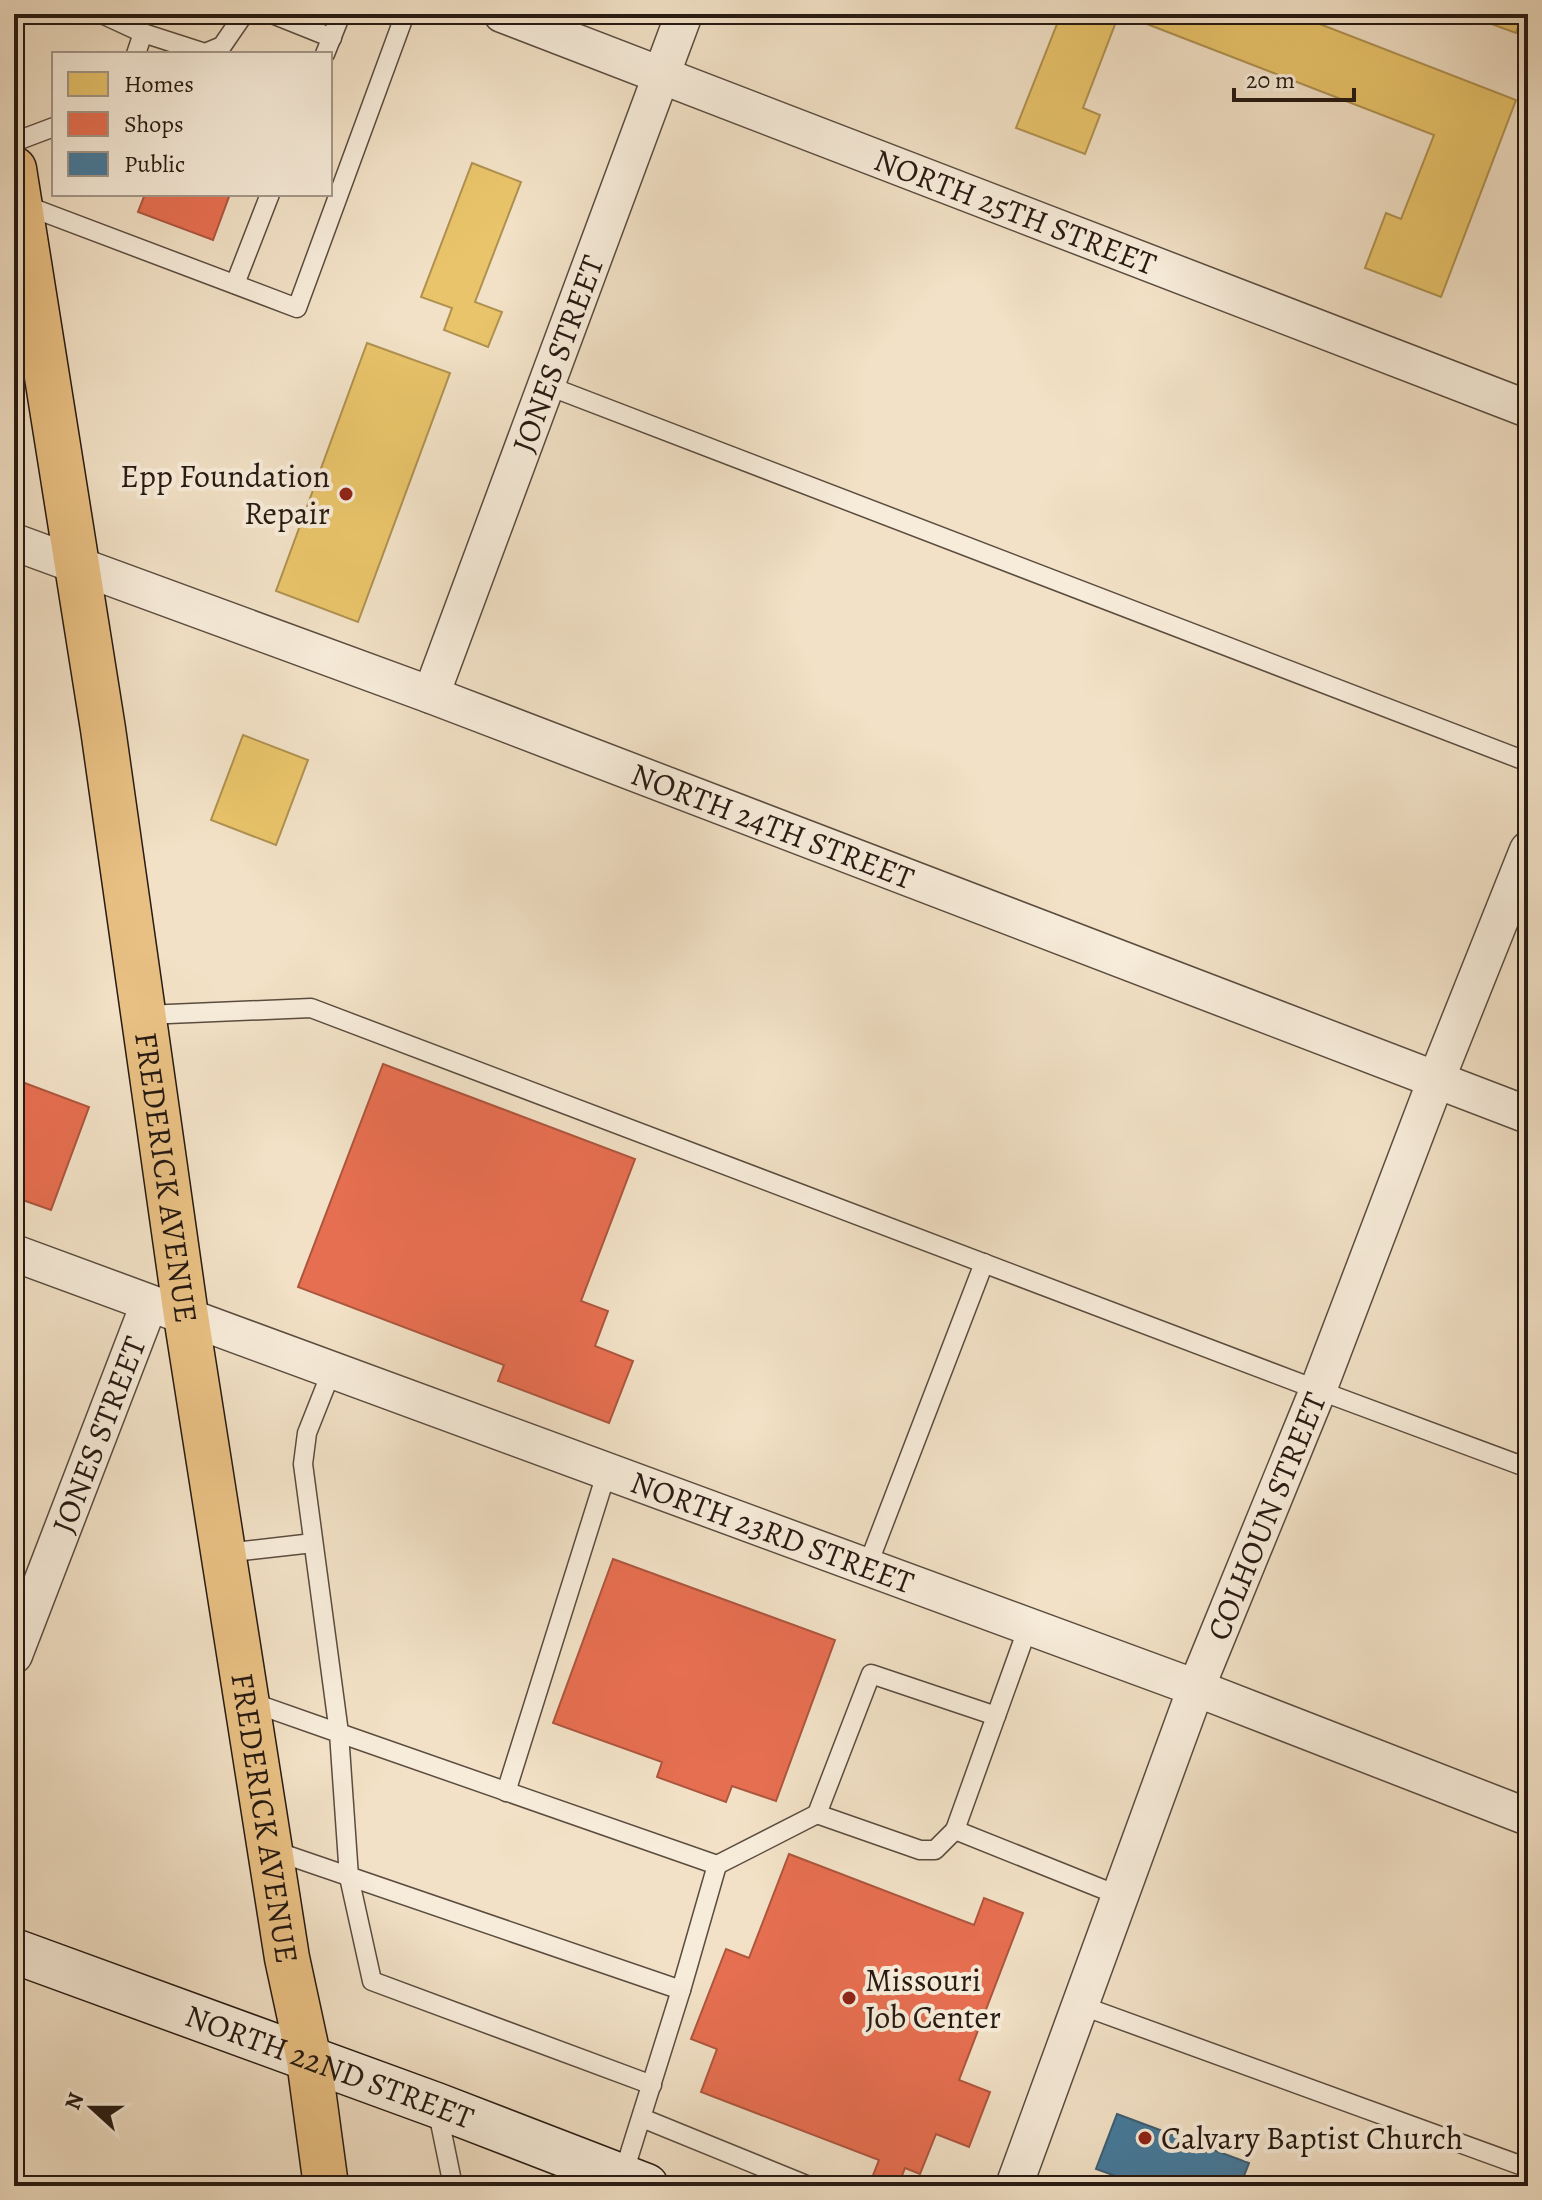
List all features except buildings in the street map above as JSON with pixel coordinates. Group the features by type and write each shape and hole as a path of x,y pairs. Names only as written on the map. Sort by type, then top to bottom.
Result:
{"main road":[{"name":"FREDERICK AVENUE","path":"17,186 145,1015 168,1310 225,1553 287,1958 309,2060 326,2186"},
{"name":"NORTH 22ND STREET","path":"14,1951 436,2105 627,2183"}],"street":[{"name":"NORTH 25TH STREET","path":"502,14 1528,409"},
{"name":"JONES STREET","path":"431,695 684,14"},
{"name":"NORTH 24TH STREET","path":"14,542 431,695 1528,1115"},
{"name":"COLHOUN STREET","path":"1014,2186 1196,1688 1318,1390 1528,850"},
{"name":"NORTH 23RD STREET","path":"14,1253 1196,1688 1528,1817"},
{"name":"JONES STREET","path":"14,1655 168,1310"}],"lane":[{"path":"102,14 143,33 202,52"},
{"path":"207,52 222,46 244,14"},
{"path":"272,14 328,46 341,14"},
{"path":"17,186 235,284 297,308 405,14"},
{"path":"137,52 143,33"},
{"path":"14,142 52,128"},
{"path":"235,284 269,196"},
{"path":"546,385 1528,762"},
{"path":"145,1015 311,1008 1528,1468"},
{"path":"867,1567 984,1263"},
{"path":"332,1370 307,1433 303,1464 339,1733 349,1877 372,1981 652,2085"},
{"path":"506,1792 607,1471"},
{"path":"225,1553 313,1543"},
{"path":"817,1814 920,1850 935,1850 955,1830 1028,1627"},
{"path":"247,1701 717,1865 817,1814 871,1674 996,1716"},
{"path":"955,1830 1120,1896"},
{"path":"270,1849 681,1990"},
{"path":"627,2183 642,2118 717,1865"},
{"path":"1080,2005 1528,2168"},
{"path":"436,2105 453,2186"},
{"path":"642,2118 809,2186"}],"place":[{"name":"Epp Foundation Repair","path":"346,494"},
{"name":"Missouri Job Center","path":"849,1998"},
{"name":"Calvary Baptist Church","path":"1145,2138"}]}
